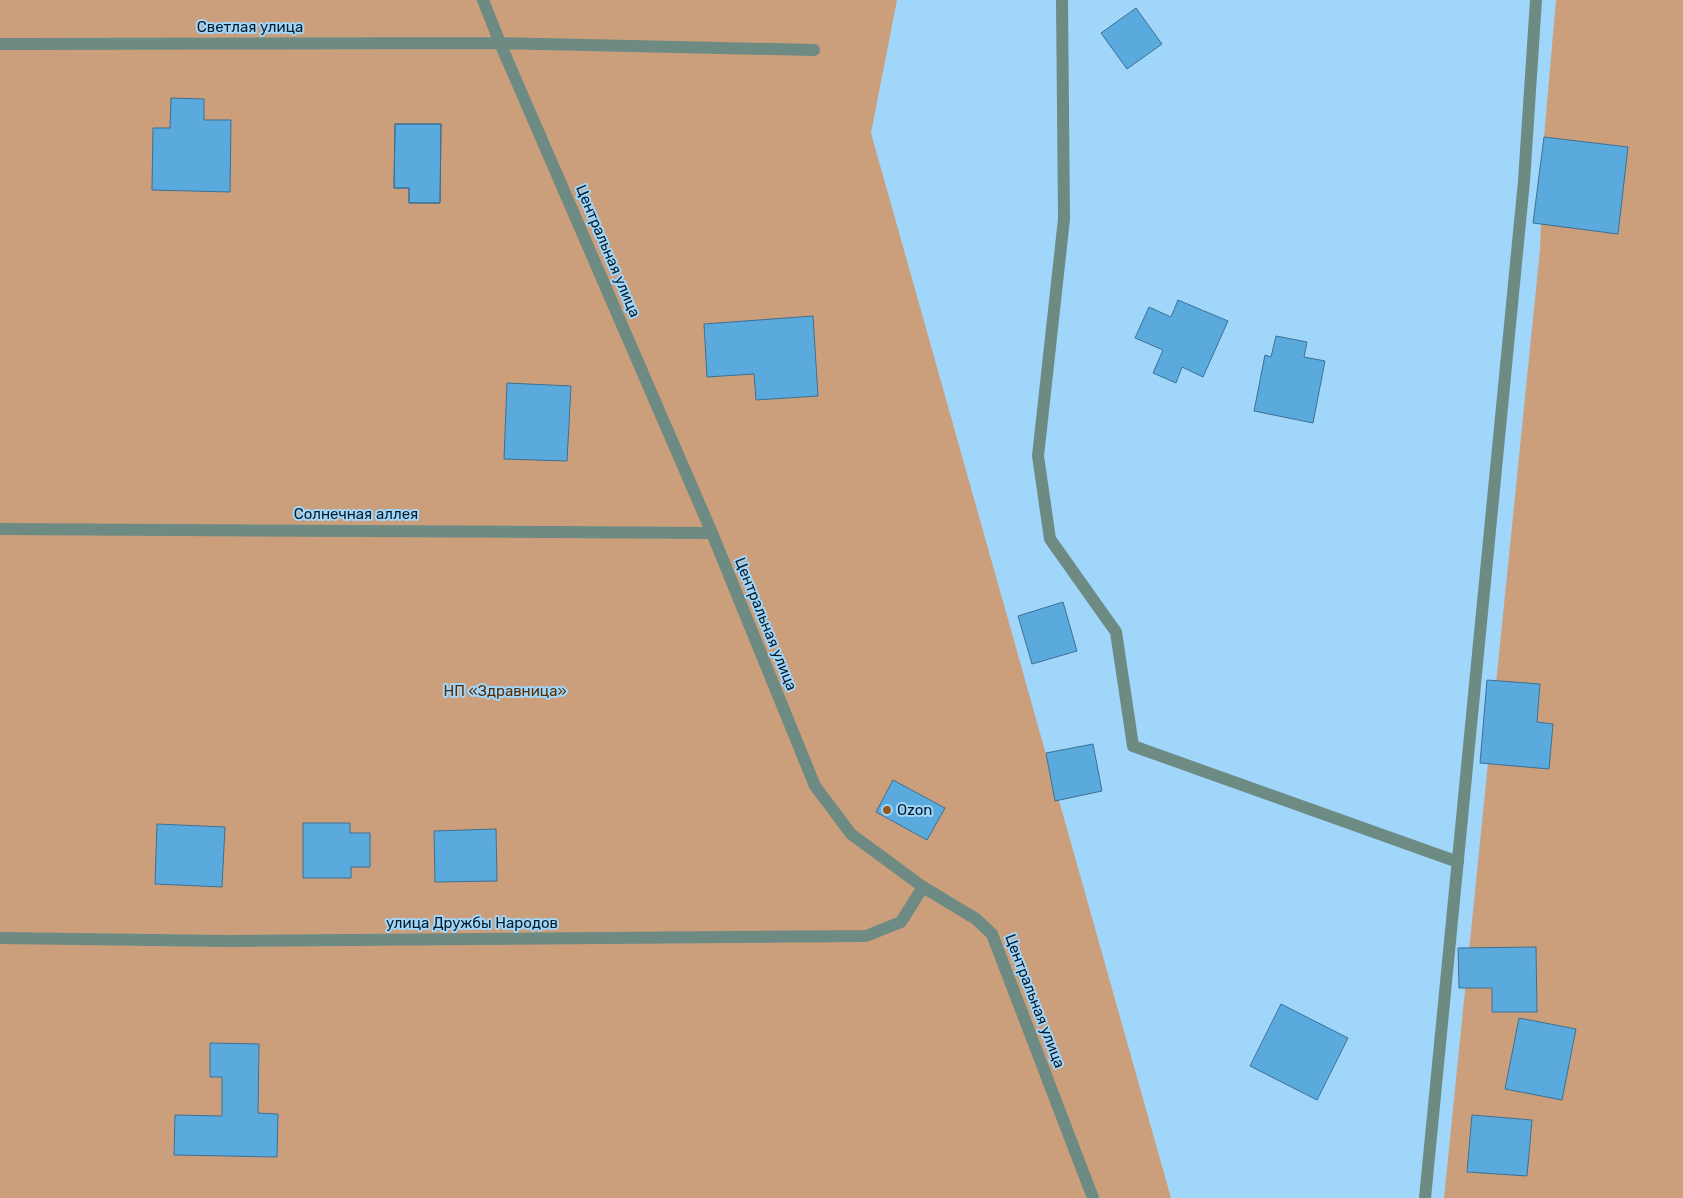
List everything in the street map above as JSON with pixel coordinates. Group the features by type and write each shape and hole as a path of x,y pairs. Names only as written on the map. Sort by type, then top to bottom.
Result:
{"street":[{"name":"Центральная улица","path":"483,0 712,533 815,786 851,834 923,887 976,919 992,934 1093,1198"},
{"path":"1062,0 1064,218 1038,456 1050,539 1116,632 1133,746 1458,862"},
{"path":"1425,1198 1524,181 1536,0"},
{"name":"Светлая улица","path":"0,44 500,43 814,50"},
{"name":"Солнечная аллея","path":"0,529 712,533"},
{"name":"улица Дружбы Народов","path":"0,938 238,941 866,936 901,922 923,887"}],"green space":[{"name":"НП «Здравница»","path":"0,0 897,0 871,133 1171,1198 0,1198"},
{"path":"1556,0 1683,0 1683,1198 1444,1198 1540,249 1544,137"}],"building":[{"path":"1136,8 1162,44 1127,69 1101,33"},
{"path":"171,98 204,99 204,120 231,120 230,192 152,190 153,128 170,128"},
{"path":"395,124 441,124 440,203 409,203 409,188 394,188"},
{"path":"395,124 441,124 440,203 409,203 409,188 394,188"},
{"path":"1544,137 1628,147 1618,234 1533,223"},
{"path":"1178,300 1228,321 1203,377 1182,367 1176,383 1153,373 1163,350 1135,338 1149,307 1171,317"},
{"path":"813,316 818,396 756,400 754,374 707,377 704,324"},
{"path":"1276,336 1307,342 1304,357 1325,361 1313,423 1254,411 1265,355 1271,357"},
{"path":"507,383 571,386 567,461 504,459"},
{"path":"1063,602 1077,651 1032,664 1018,616"},
{"path":"1487,680 1540,684 1537,722 1553,724 1549,769 1480,763"},
{"path":"1093,744 1102,791 1055,801 1046,753"},
{"path":"893,780 945,808 927,840 876,812"},
{"path":"303,823 350,823 350,833 370,833 370,867 351,867 351,878 303,878"},
{"path":"157,824 225,827 222,887 155,884"},
{"path":"496,829 497,881 435,882 434,831"},
{"path":"1536,947 1537,1012 1492,1012 1492,988 1459,988 1458,948"},
{"path":"1281,1004 1348,1038 1317,1100 1250,1066"},
{"path":"1519,1018 1576,1029 1562,1100 1505,1089"},
{"path":"210,1043 259,1044 258,1113 278,1114 277,1157 174,1155 175,1115 222,1116 222,1077 210,1077"},
{"path":"1472,1115 1532,1120 1527,1176 1467,1172"}],"place":[{"name":"Ozon","path":"887,810"}]}
